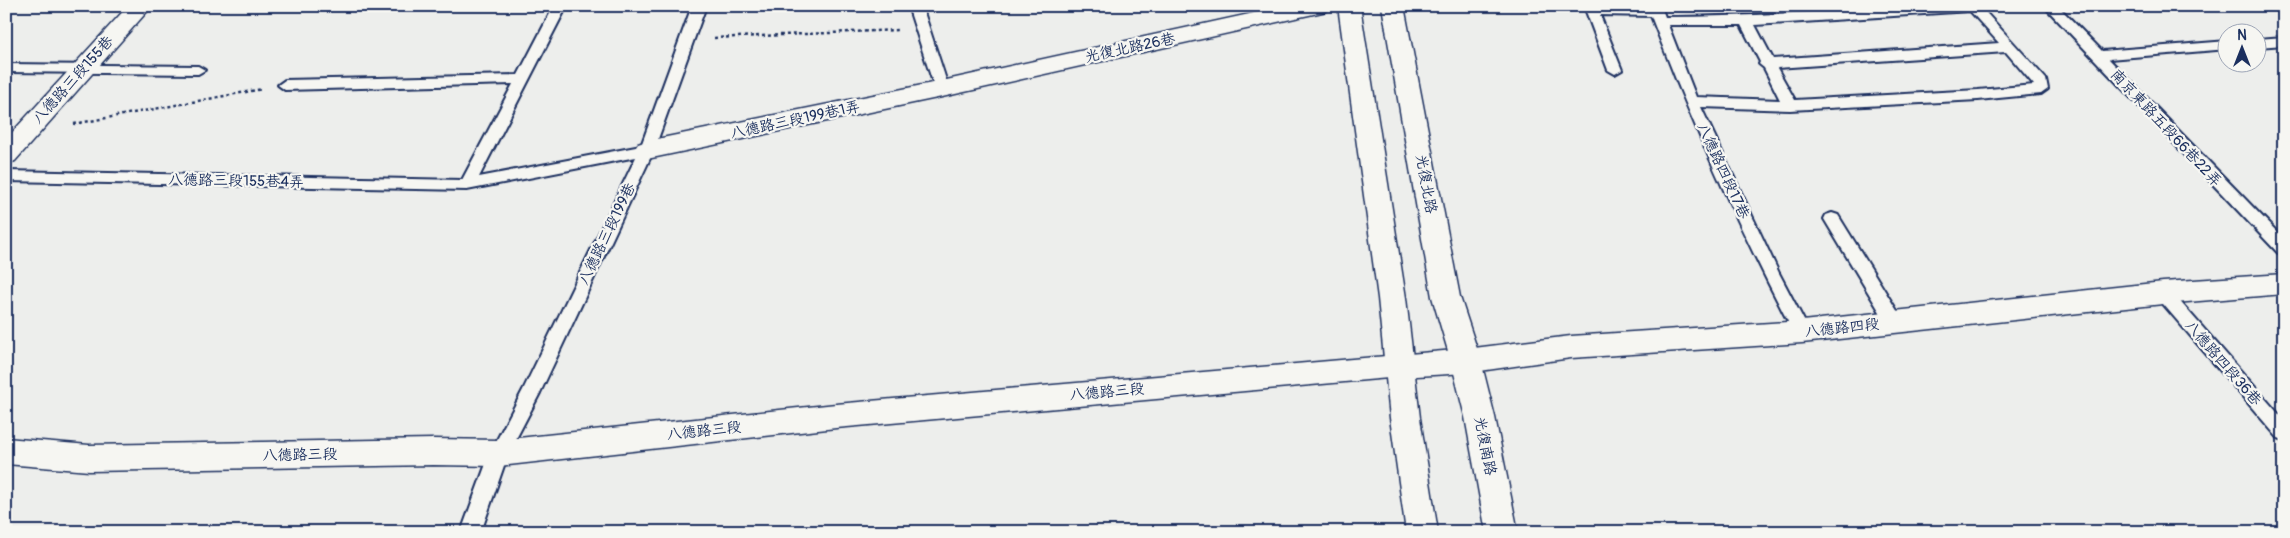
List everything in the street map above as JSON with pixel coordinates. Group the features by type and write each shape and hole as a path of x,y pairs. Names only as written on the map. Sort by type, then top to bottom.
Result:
{"street":[{"name":"八德路三段155巷","path":"6,155 141,6"},
{"name":"光復北路26巷","path":"942,89 1318,6"},
{"path":"1349,6 1422,532"},
{"name":"光復北路","path":"1394,6 1446,297 1466,360"},
{"name":"八德路三段199巷1弄","path":"647,150 942,89"},
{"name":"八德路四段","path":"1400,365 1466,360 1571,347 1802,332 2163,293 2284,284"},
{"name":"光復南路","path":"1466,360 1480,417 1502,532"},
{"name":"八德路三段","path":"6,451 89,458 432,452 498,454 846,416 1400,365"}],"lane":[{"path":"466,185 560,6"},
{"name":"八德路三段199巷","path":"471,532 498,454 531,393 647,150 699,6"},
{"path":"916,6 942,89"},
{"path":"1752,6 1746,21 1766,64 1790,104"},
{"path":"1615,70 1591,9 1746,21 1973,6 2041,82 2041,89 1978,95 1790,104 1691,102"},
{"name":"南京東路五段66巷22弄","path":"2050,6 2284,249"},
{"name":"八德路四段17巷","path":"1656,13 1691,102 1771,273 1802,332"},
{"path":"2268,42 2284,41"},
{"path":"1766,64 2010,47"},
{"path":"2098,56 2218,47"},
{"path":"6,68 198,70"},
{"path":"285,85 523,79"},
{"name":"八德路三段155巷4弄","path":"6,176 466,185 647,150"},
{"path":"1832,219 1895,322"},
{"name":"八德路四段36巷","path":"2163,293 2284,434"}],"path":[{"path":"688,39 893,31 921,26"},
{"path":"25,134 285,85"}]}
